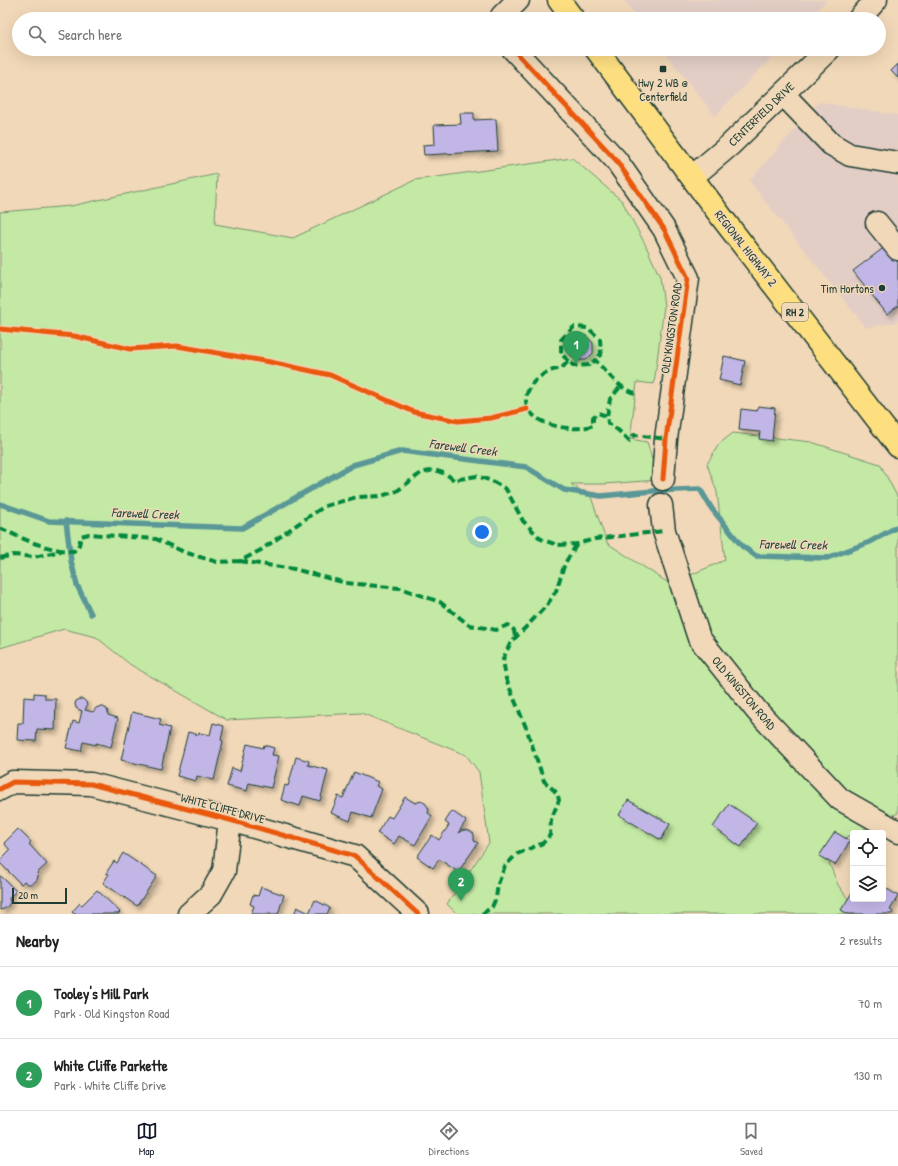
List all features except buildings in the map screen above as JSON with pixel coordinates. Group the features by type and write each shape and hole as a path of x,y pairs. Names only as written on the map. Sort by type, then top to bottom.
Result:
{"main road":[{"path":"559,0 568,12"},
{"name":"REGIONAL HIGHWAY 2","path":"601,56 898,446"}],"street":[{"path":"506,12 518,0"},
{"path":"865,12 876,0"},
{"name":"OLD KINGSTON ROAD","path":"519,56 616,160 664,228 688,278 666,439 663,479"},
{"name":"CENTERFIELD DRIVE","path":"692,177 730,145 822,56"},
{"path":"783,94 831,144 850,155 898,163"},
{"path":"878,223 898,249"},
{"name":"OLD KINGSTON ROAD","path":"661,505 664,531 699,638 758,711 840,799 898,832"},
{"name":"WHITE CLIFFE DRIVE","path":"0,789 13,782 91,784 230,820 355,856 418,914"},
{"path":"189,914 211,894 224,872 230,820"}],"shaded area":[{"path":"623,0 827,0 816,12 632,12"},
{"path":"668,56 773,56 715,116"},
{"path":"819,102 898,115 898,322 866,328 749,181"}],"green space":[{"path":"572,158 622,201 645,244 660,277 664,306 654,384 637,382 630,439 647,442 658,480 604,484 571,484 591,497 607,543 670,584 725,560 717,492 707,464 719,444 733,433 811,442 880,464 898,498 898,813 862,830 850,830 850,836 829,846 826,855 838,885 859,914 457,914 447,904 489,843 479,772 466,755 361,713 227,720 131,665 96,637 64,629 0,648 0,212 71,206 217,174 215,224 293,238 415,180"}],"waterway":[{"name":"Farewell Creek","path":"0,504 49,521 242,528 353,465 402,451 526,467 564,490 601,496 653,491 700,489 712,509 742,546 756,556 827,558 870,542 897,527"},
{"path":"66,521 71,561 77,585 91,614"}],"marked path":[{"path":"569,361 561,354 561,340 574,327 588,328 600,339 601,354 595,360"},
{"path":"635,393 618,384 595,360 589,365 574,366 569,361 562,368 542,375 536,380 529,389 526,400 529,410 536,418 559,427 583,428 593,425 593,417 598,413 607,416 608,423 629,441 634,435 666,439"},
{"path":"607,416 610,399 621,386"},
{"path":"0,528 36,544 55,549 74,551 79,545 81,536 89,534 156,539 184,552 217,562 240,561 261,550 325,506 357,497 381,496 397,491 421,473 434,470 446,474 454,480 477,476 492,481 506,489 523,521 541,539 557,545 577,544 595,539 664,531"},
{"path":"482,914 492,907 496,898 498,884 505,866 517,854 543,843 550,835 551,820 559,800 557,793 544,781 527,730 506,679 503,659 511,642 547,605 556,591 565,563 577,544"},
{"path":"0,558 14,555 34,557 61,551"},
{"path":"240,561 294,569 346,583 400,588 440,602 469,625 496,630 508,625 514,630 515,638"}],"cycle path":[{"path":"519,56 616,160 664,229 688,278 666,439 663,479"},
{"path":"0,329 74,336 130,349 177,346 270,362 330,375 414,412 458,421 491,418 527,409"},
{"path":"0,789 13,782 91,784 230,820 355,856 418,914"}],"place":[{"name":"Hwy 2 WB @ Centerfield","path":"663,69"},
{"name":"Tim Hortons","path":"882,288"},
{"name":"Tooley's Mill Park","path":"576,364"},
{"name":"White Cliffe Parkette","path":"461,901"}]}
